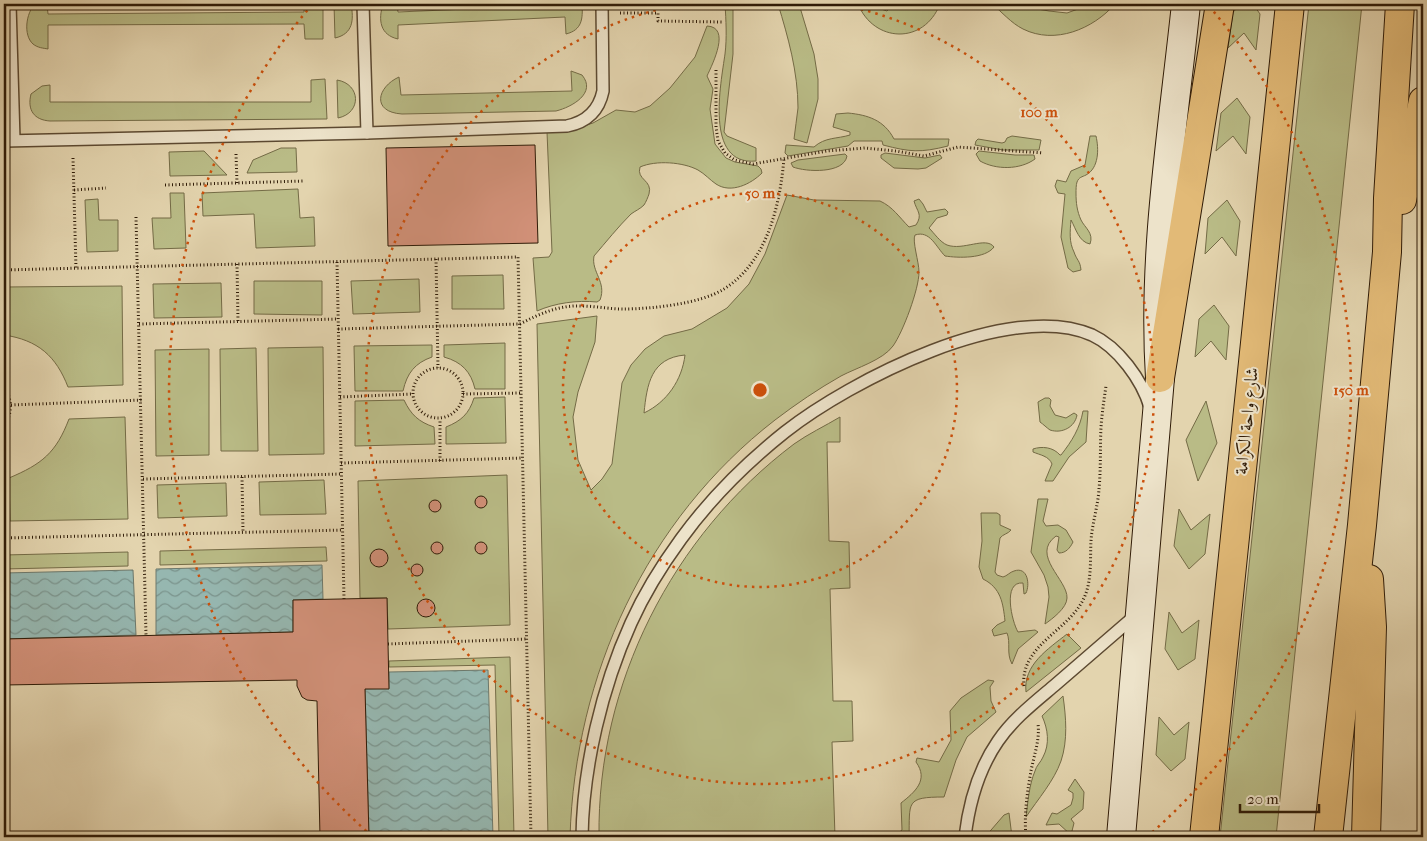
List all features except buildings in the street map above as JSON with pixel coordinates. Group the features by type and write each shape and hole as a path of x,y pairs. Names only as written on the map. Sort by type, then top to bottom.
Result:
{"highway":[{"path":"1160,378 1220,4"},
{"name":"شارع واحة الكرامة","path":"1204,837 1290,4"},
{"path":"1328,837 1362,525 1387,252 1388,198 1400,4"},
{"path":"1387,252 1402,200 1423,101"},
{"path":"1362,525 1369,580 1372,627 1366,837"}],"street":[{"path":"1121,837 1160,378 1157,331 1160,247 1186,4"}],"lane":[{"path":"10,4 7,69 9,140 366,133 567,126 576,124 591,115 601,100 603,91 602,8"},
{"path":"363,4 366,133"},
{"path":"582,837 588,776 597,724 612,673 631,623 654,579 682,538 713,500 755,458 785,432 817,409 868,379 914,358 960,341 1009,330 1044,326 1061,327 1090,334 1104,342 1127,364 1138,379 1146,395 1156,431"},
{"path":"965,837 971,800 978,778 998,741 1009,727 1031,706 1141,611"}],"path":[{"path":"602,8 658,13 658,21 722,22"},
{"path":"716,70 716,127 718,141 725,153 735,160 753,164 828,151 865,148 924,156 958,147 1042,154"},
{"path":"235,136 237,183"},
{"path":"73,139 76,269"},
{"path":"338,329 520,324 535,316 562,307 647,308 691,300 723,290 743,272 763,244 777,210 784,158"},
{"path":"165,185 304,181"},
{"path":"74,190 106,188"},
{"path":"136,217 142,400 146,635"},
{"path":"4,270 518,257 532,837"},
{"path":"436,259 438,368"},
{"path":"337,262 344,599"},
{"path":"237,264 238,322"},
{"path":"139,324 338,319"},
{"path":"438,368 453,373 462,386 463,394 462,401 454,413 440,419 424,415 414,402 412,394 417,378 430,369 438,368"},
{"path":"4,386 11,405 10,414 4,426"},
{"path":"1026,837 1025,810 1027,794 1039,734 1038,720 1026,698 1023,677 1034,652 1073,616 1084,598 1088,585 1091,541 1099,488 1101,429 1106,386"},
{"path":"463,394 522,392"},
{"path":"340,397 412,394"},
{"path":"11,405 142,400"},
{"path":"440,419 440,461"},
{"path":"341,463 523,458"},
{"path":"143,479 341,474"},
{"path":"242,477 243,532"},
{"path":"4,538 343,530"},
{"path":"388,644 527,639"}],"green space":[{"path":"35,4 47,4 48,14 304,12 304,4 323,4 323,39 305,39 304,24 48,25 48,49 40,48 33,44 28,35 29,13"},
{"path":"334,4 351,4 352,15 349,30 335,38"},
{"path":"383,4 397,4 398,12 582,4 582,14 578,27 566,34 565,17 398,25 398,39 387,34 382,26"},
{"path":"725,4 733,4 733,54 724,132 727,136 756,148 756,161 740,159 729,150 722,137 719,102 726,42"},
{"path":"778,4 799,4 814,54 818,79 818,99 807,143 794,139 798,95 789,42"},
{"path":"858,4 876,4 878,8 887,11 888,4 940,4 933,17 923,27 899,34 887,32 875,26 865,17"},
{"path":"992,4 1026,4 1032,8 1067,13 1086,4 1115,4 1096,21 1085,27 1060,35 1048,35 1035,34 1019,27"},
{"path":"1242,4 1253,4 1260,14 1256,50 1244,33 1228,48 1233,12"},
{"path":"1309,4 1362,4 1276,837 1220,837"},
{"path":"707,26 714,28 718,32 719,39 716,55 707,76 713,89 710,109 715,144 726,158 735,162 758,166 762,173 747,184 728,188 716,184 703,173 685,165 654,163 640,167 640,175 650,189 645,202 626,219 594,256 595,267 602,288 600,300 597,302 566,303 537,311 533,258 549,257 552,252 547,132 570,130 593,123 616,110 635,112 650,106 670,88 695,57"},
{"path":"571,71 582,75 587,88 581,98 575,103 556,111 402,114 385,109 381,98 386,87 399,77 401,95 572,91"},
{"path":"325,79 327,119 50,121 36,116 30,105 31,94 42,86 50,85 50,102 311,102 311,80"},
{"path":"337,80 351,87 356,99 351,111 338,118"},
{"path":"1237,98 1250,117 1246,154 1233,136 1216,151 1221,113"},
{"path":"836,114 862,115 875,120 885,127 894,139 949,139 948,146 915,151 883,145 882,141 854,141 848,146 788,156 785,153 786,145 814,147 827,140 850,135 850,132 833,127"},
{"path":"1012,136 1041,140 1039,150 1003,150 975,145 978,139 1002,143"},
{"path":"1090,136 1096,136 1098,147 1096,163 1090,172 1078,180 1076,193 1081,220 1090,234 1091,240 1090,244 1083,241 1071,220 1071,244 1081,270 1073,272 1068,268 1061,237 1065,194 1058,193 1055,186 1057,180 1066,182 1071,171 1085,165"},
{"path":"281,148 296,148 297,172 247,173 253,160"},
{"path":"204,151 227,175 170,176 169,152"},
{"path":"979,151 1034,155 1035,159 1015,167 993,166 980,161 976,154"},
{"path":"885,153 925,158 940,155 942,158 926,168 894,168 881,158 881,155"},
{"path":"845,154 847,156 844,162 832,169 799,169 793,167 791,163 798,160"},
{"path":"298,189 300,218 314,217 315,246 256,248 254,214 203,216 202,193"},
{"path":"170,193 184,193 186,248 154,249 152,218 171,218"},
{"path":"787,195 814,200 880,201 892,209 909,227 916,225 918,221 919,213 914,201 919,199 927,212 945,209 948,212 947,215 937,218 929,228 944,244 960,246 986,243 994,247 990,251 978,256 945,256 929,237 920,234 915,235 914,242 919,268 916,289 901,331 889,351 876,360 824,386 775,420 729,460 689,505 655,553 626,605 603,660 586,718 575,777 570,837 548,837 537,324 597,316 595,342 578,392 573,417 578,460 591,490 602,479 612,464 622,383 631,365 645,349 664,336 692,329 727,308 749,284 765,254","holes":["685,355 681,373 672,389 660,403 644,413 649,383 658,367 665,361"]},
{"path":"98,199 99,220 118,220 118,251 87,252 85,200"},
{"path":"1227,200 1240,221 1236,256 1222,237 1205,254 1208,218"},
{"path":"503,275 504,309 452,309 452,276"},
{"path":"419,279 420,312 353,314 351,281"},
{"path":"254,281 322,281 322,315 254,314"},
{"path":"221,283 222,317 154,318 153,284"},
{"path":"122,286 123,385 68,387 58,367 44,351 27,341 4,335 4,287"},
{"path":"1214,305 1229,326 1226,360 1211,341 1195,357 1199,319"},
{"path":"505,343 505,389 475,389 465,368 444,357 444,345"},
{"path":"432,345 432,357 421,362 409,374 403,391 355,391 354,346"},
{"path":"323,347 324,454 269,455 268,348"},
{"path":"256,348 258,451 221,451 220,349"},
{"path":"209,349 209,455 156,456 155,350"},
{"path":"505,397 506,443 446,444 446,427 464,416 474,398"},
{"path":"1045,398 1051,400 1050,406 1055,415 1066,418 1074,413 1077,415 1074,423 1063,430 1055,431 1050,430 1040,422 1038,402"},
{"path":"404,400 416,417 434,427 435,444 355,446 355,401"},
{"path":"1206,401 1217,443 1198,481 1186,440"},
{"path":"1083,411 1088,411 1086,442 1069,457 1053,481 1045,481 1052,464 1051,461 1047,457 1033,452 1033,449 1047,448 1061,455 1075,434"},
{"path":"125,417 128,519 10,521 9,478 30,468 46,456 59,441 69,419"},
{"path":"840,417 840,442 827,442 829,541 849,542 850,588 830,589 833,701 852,701 853,741 832,742 835,837 599,837 602,780 611,724 628,670 650,618 678,568 712,523 751,481 794,444"},
{"path":"507,475 510,625 388,629 387,598 360,598 358,481"},
{"path":"324,480 326,514 260,515 259,482"},
{"path":"226,483 227,516 158,518 157,485"},
{"path":"1038,499 1048,499 1043,521 1046,526 1058,525 1066,530 1073,542 1067,550 1059,553 1057,550 1059,537 1056,536 1049,543 1048,559 1066,591 1067,598 1065,606 1045,624 1049,597 1048,587 1044,575 1031,552"},
{"path":"1179,509 1191,530 1210,514 1205,554 1189,569 1174,546"},
{"path":"981,513 997,513 1000,515 1000,525 1011,530 1000,538 995,572 997,575 1003,577 1019,570 1025,574 1028,581 1027,590 1024,594 1023,583 1017,584 1013,588 1010,603 1011,612 1018,632 1035,630 1038,632 1018,649 1012,664 1009,656 1007,633 994,636 992,630 1005,621 1002,602 994,587 983,579 979,567 982,541"},
{"path":"326,547 327,561 160,565 160,551"},
{"path":"128,552 128,566 4,569 4,555"},
{"path":"1169,612 1182,633 1199,620 1195,659 1178,670 1165,649"},
{"path":"1067,634 1081,648 1026,692 1028,674 1038,658"},
{"path":"510,657 514,837 499,837 495,665 389,667 389,661"},
{"path":"988,680 994,681 990,687 991,701 996,712 967,737 956,760 944,797 916,800 910,809 909,837 893,837 902,830 901,803 915,790 921,780 920,768 916,762 917,758 939,762 951,740 950,711 961,698"},
{"path":"1063,696 1066,737 1061,761 1050,783 1026,817 1033,776 1047,747 1047,731 1042,716"},
{"path":"1159,717 1174,735 1189,722 1185,759 1171,771 1156,755"},
{"path":"1075,779 1084,792 1083,809 1071,819 1074,823 1071,835 1059,824 1046,825 1052,813 1057,814 1071,805 1073,793 1068,790"},
{"path":"1009,813 1012,837 985,837 1004,815"}],"water":[{"path":"322,565 323,599 293,600 293,632 156,635 156,569"},
{"path":"133,570 136,635 4,639 4,573"},
{"path":"488,670 493,837 369,837 365,689 389,688 389,672"}]}
